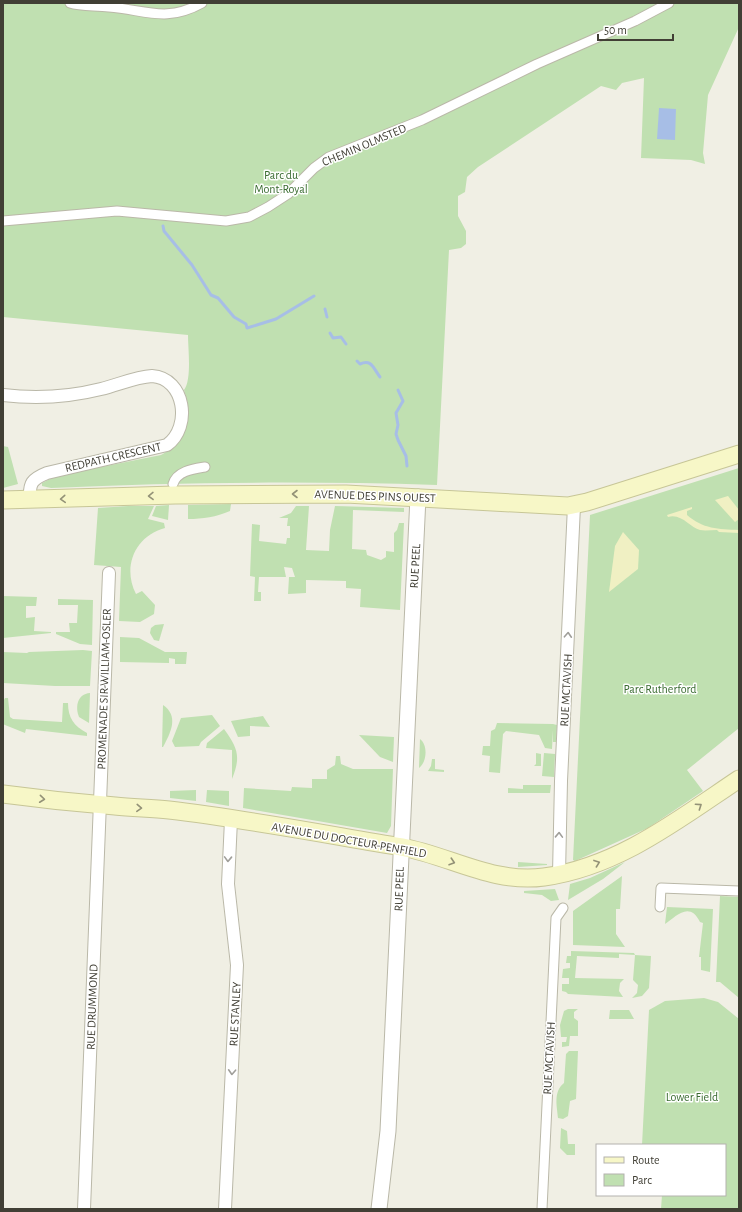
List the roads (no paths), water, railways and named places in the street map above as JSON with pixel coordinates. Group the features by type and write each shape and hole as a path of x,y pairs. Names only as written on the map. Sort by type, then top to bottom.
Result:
{"main road":[{"name":"AVENUE DES PINS OUEST","path":"3,500 266,494 374,495 574,506 739,454"},
{"name":"AVENUE DU DOCTEUR-PENFIELD","path":"3,794 100,805 167,810 401,847 497,875 530,878 559,874 599,863 634,847 667,828 739,779"}],"street":[{"path":"70,3 119,8 160,15 178,13 202,3"},
{"name":"CHEMIN OLMSTED","path":"3,221 117,210 226,221 249,217 288,194 314,168 329,157 422,120 530,68 635,21 669,3"},
{"name":"REDPATH CRESCENT","path":"3,395 44,397 69,395 98,390 152,376 159,377 170,383 180,398 182,408 181,422 173,439 167,444 47,473 32,482 30,488 30,500"},
{"path":"173,484 176,478 182,473 205,467"},
{"name":"RUE PEEL","path":"379,1209 388,1131 418,497"},
{"name":"RUE MCTAVISH","path":"559,874 561,788 574,506"},
{"name":"PROMENADE SIR-WILLIAM-OSLER","path":"100,805 109,573"},
{"name":"RUE DRUMMOND","path":"84,1209 100,805"},
{"name":"RUE STANLEY","path":"225,1209 237,965 228,884 231,820"},
{"path":"660,907 661,888 739,891"},
{"name":"RUE MCTAVISH","path":"542,1209 556,918 563,908"}],"water":[{"path":"659,108 676,109 675,140 657,139"}],"waterway":[{"path":"163,226 164,231 192,265 211,295 218,298 234,317 246,324 247,328 276,319 314,296"},
{"path":"325,309 327,317"},
{"path":"330,333 333,338 341,337 346,344"},
{"path":"357,361 360,364 367,363 372,365 380,377"},
{"path":"398,390 403,401 396,413 398,425 396,434 406,456 407,466"}],"park label":[{"name":"Parc du Mont-Royal","path":"281,182"},
{"name":"Parc Rutherford","path":"660,689"},
{"name":"Lower Field","path":"692,1097"}]}
